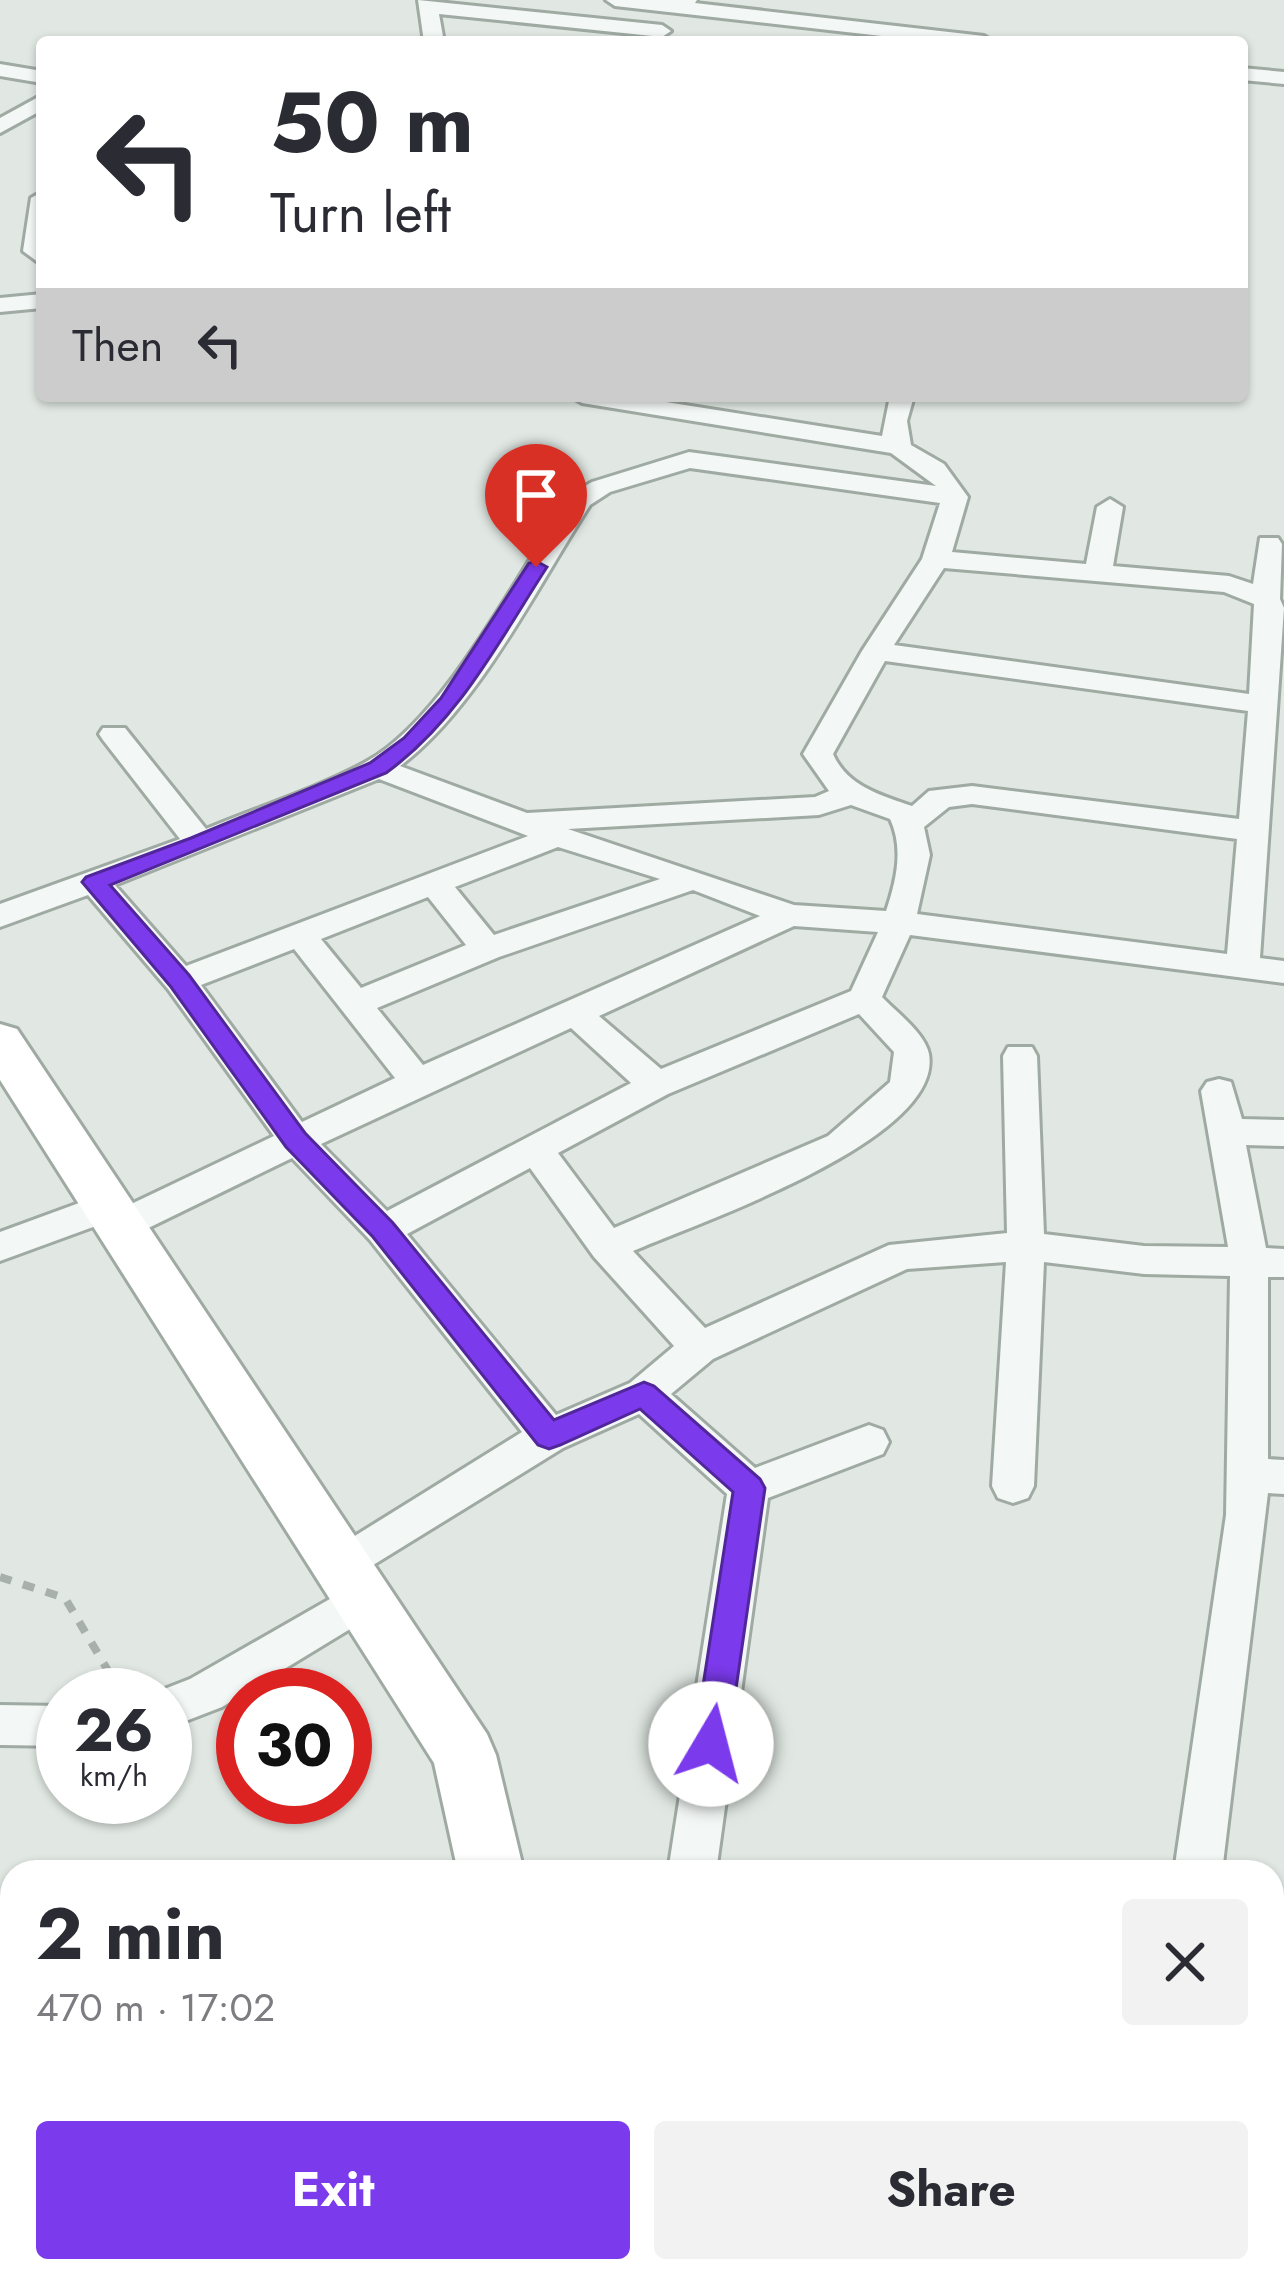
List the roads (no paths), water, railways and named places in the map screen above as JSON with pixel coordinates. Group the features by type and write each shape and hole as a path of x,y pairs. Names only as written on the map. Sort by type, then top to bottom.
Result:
{"street":[{"path":"615,0 685,4 937,36"},
{"path":"433,36 428,4 662,31"},
{"path":"546,18 661,4"},
{"path":"546,18 549,36"},
{"path":"0,70 36,76"},
{"path":"1248,75 1284,78"},
{"path":"0,128 36,102"},
{"path":"0,305 36,302"},
{"path":"383,1230 656,1085 864,999 901,923 915,840 910,823 902,814 850,794 823,771 818,754 876,651 936,559 955,497 950,481 896,446 641,402"},
{"path":"896,446 890,428 900,402"},
{"path":"0,916 200,844 378,768 412,743 449,702 580,500 601,488 689,460 955,497"},
{"path":"1098,573 1110,507"},
{"path":"1243,967 1270,608 1266,599 1269,544"},
{"path":"936,559 1229,584 1266,599"},
{"path":"876,651 1262,704"},
{"path":"114,734 200,844"},
{"path":"378,768 557,836 790,915 901,923 1284,972"},
{"path":"519,821 819,806 850,794"},
{"path":"910,823 940,798 972,795 1254,831"},
{"path":"180,981 557,836"},
{"path":"355,1004 487,949 693,879"},
{"path":"94,882 180,981 296,1140 383,1230 549,1436"},
{"path":"435,884 487,949"},
{"path":"0,1247 115,1215 296,1140 790,915"},
{"path":"302,937 417,1082"},
{"path":"607,1246 841,1145 904,1089 912,1072 910,1048 864,999"},
{"path":"575,1013 656,1085"},
{"path":"0,1041 464,1755 488,1860"},
{"path":"1013,1486 1026,1246 1020,1056"},
{"path":"1200,1860 1247,1515 1266,1476 1266,1262 1223,1111 1284,1133"},
{"path":"535,1148 607,1246 699,1348"},
{"path":"192,1698 206,1693 549,1436 644,1394 699,1348 902,1255 1026,1246 1144,1260 1266,1262"},
{"path":"644,1394 749,1488"},
{"path":"749,1488 869,1442"},
{"path":"694,1860 749,1488"},
{"path":"0,1725 36,1726"}]}
